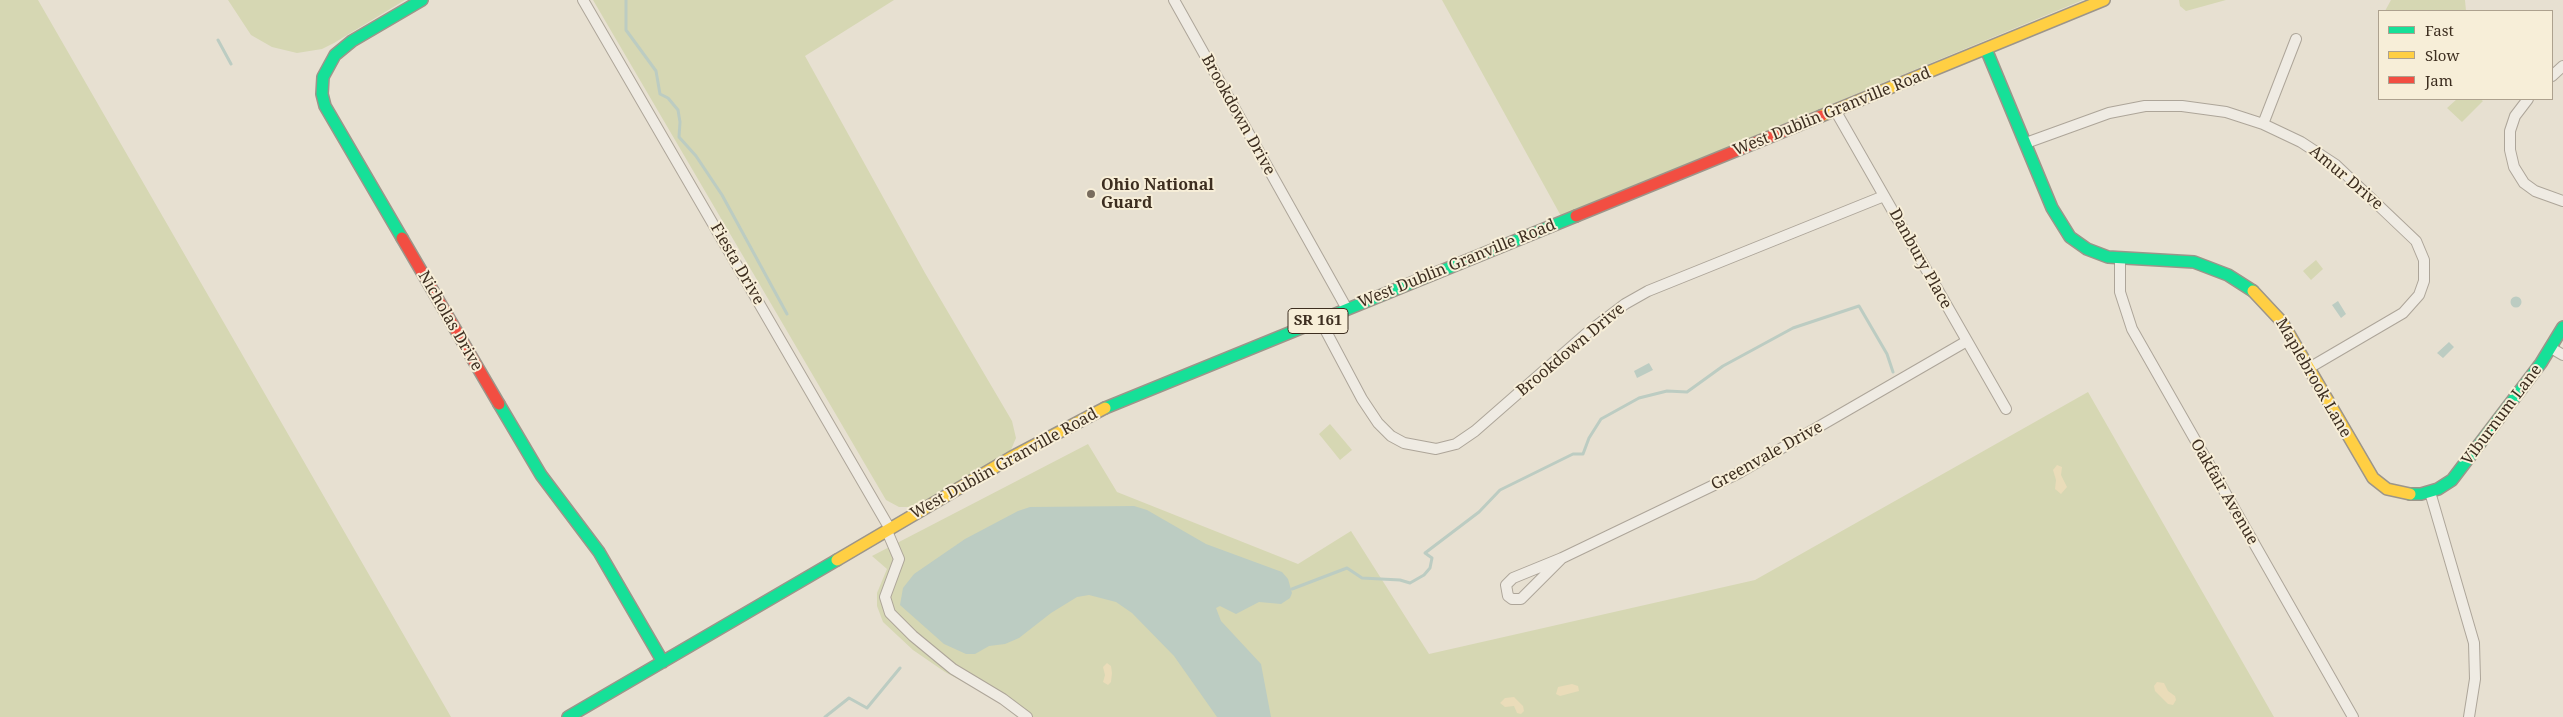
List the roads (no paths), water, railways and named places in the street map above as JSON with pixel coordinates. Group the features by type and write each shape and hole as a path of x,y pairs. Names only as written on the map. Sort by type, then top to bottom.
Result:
{"street":[{"name":"Fiesta Drive","path":"583,0 888,530 898,559 885,597 890,614 913,636 954,669 1003,698 1027,717"},
{"name":"Brookdown Drive","path":"1174,0 1347,309"},
{"name":"West Dublin Granville Road","path":"568,717 1088,415 2104,0"},
{"name":"Nicholas Drive","path":"420,1 352,41 335,55 323,77 322,94 325,106 541,475 599,552 663,662"},
{"path":"2264,124 2296,39"},
{"name":"Maplebrook Lane","path":"1986,49 2052,208 2065,232 2087,249 2120,258 2186,260 2210,267 2236,279 2259,296 2276,314 2373,478 2387,489 2403,494 2430,492"},
{"path":"2553,75 2563,66"},
{"path":"2527,100 2515,116 2510,131 2510,150 2514,167 2524,183 2535,191 2563,201"},
{"name":"Amur Drive","path":"2026,143 2097,116 2145,106 2207,108 2264,124 2301,142 2325,157 2405,228 2416,241 2422,253 2424,280 2419,295 2403,314 2308,368"},
{"name":"Danbury Place","path":"1836,110 2006,409"},
{"name":"Brookdown Drive","path":"1320,320 1362,399 1378,423 1391,436 1404,443 1436,449 1456,444 1475,430 1587,333 1625,304 1648,291 1884,196"},
{"name":"Oakfair Avenue","path":"2120,258 2120,292 2132,329 2353,717"},
{"name":"Viburnum Lane","path":"2430,492 2447,484 2460,471 2552,348 2563,328"},
{"name":"Greenvale Drive","path":"1562,558 1521,599 1512,599 1508,596 1506,585 1513,578 1562,558 1737,474 1967,341"},
{"path":"2552,348 2563,355"},
{"path":"2430,492 2474,643 2475,680 2469,717"}],"waterway":[{"path":"626,0 626,30 656,71 660,94 668,98 678,110 680,122 679,137 696,156 722,195 787,314"},
{"path":"218,40 231,64"},
{"path":"1292,589 1347,568 1362,578 1400,580 1410,583 1424,575 1430,568 1432,558 1425,553 1479,512 1500,490 1573,454 1583,454 1589,438 1601,419 1639,398 1667,391 1687,392 1723,366 1793,328 1859,306 1887,354 1893,372"},
{"path":"825,717 849,698 867,708 900,668"}],"place":[{"name":"Ohio National Guard","path":"1091,194"}]}
